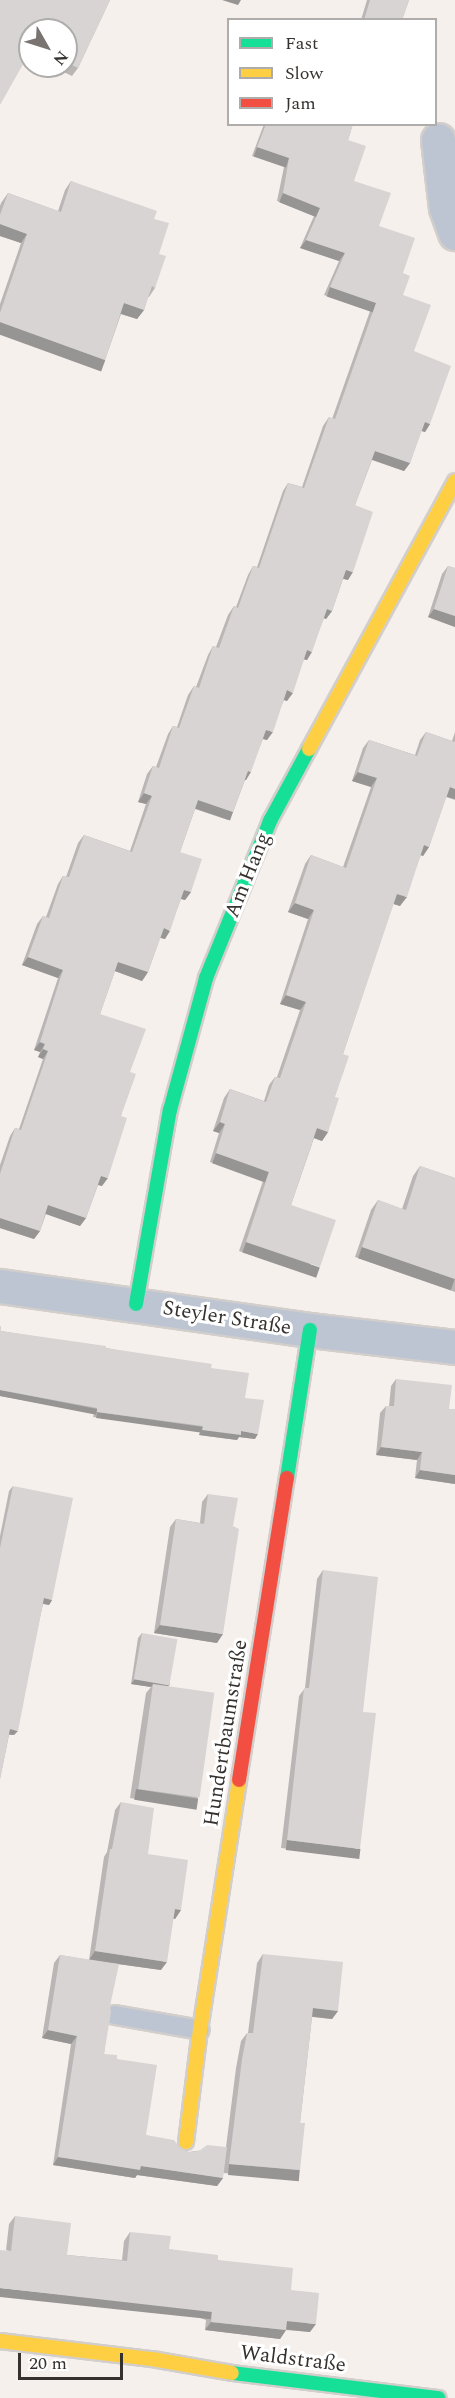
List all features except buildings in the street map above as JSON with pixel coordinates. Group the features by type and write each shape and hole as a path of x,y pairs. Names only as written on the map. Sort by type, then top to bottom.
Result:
{"street":[{"path":"438,140 446,208 455,233"},
{"name":"Am Hang","path":"136,1304 170,1110 206,978 270,821 455,481"},
{"name":"Steyler Straße","path":"0,1286 310,1330 455,1347"},
{"name":"Hundertbaumstraße","path":"186,2142 200,2030 310,1330"},
{"name":"Waldstraße","path":"0,2341 152,2359 266,2379 438,2398"}],"lane":[{"path":"115,2015 200,2030"}],"traffic: fast":[{"path":"136,1304 170,1110 206,978 270,821 309,749"},
{"path":"287,1478 310,1330"},
{"path":"232,2373 438,2398"}],"traffic: slow":[{"path":"309,749 455,481"},
{"path":"186,2142 200,2030 239,1780"},
{"path":"0,2341 152,2359 232,2373"}],"traffic: jam":[{"path":"239,1780 287,1478"}]}
